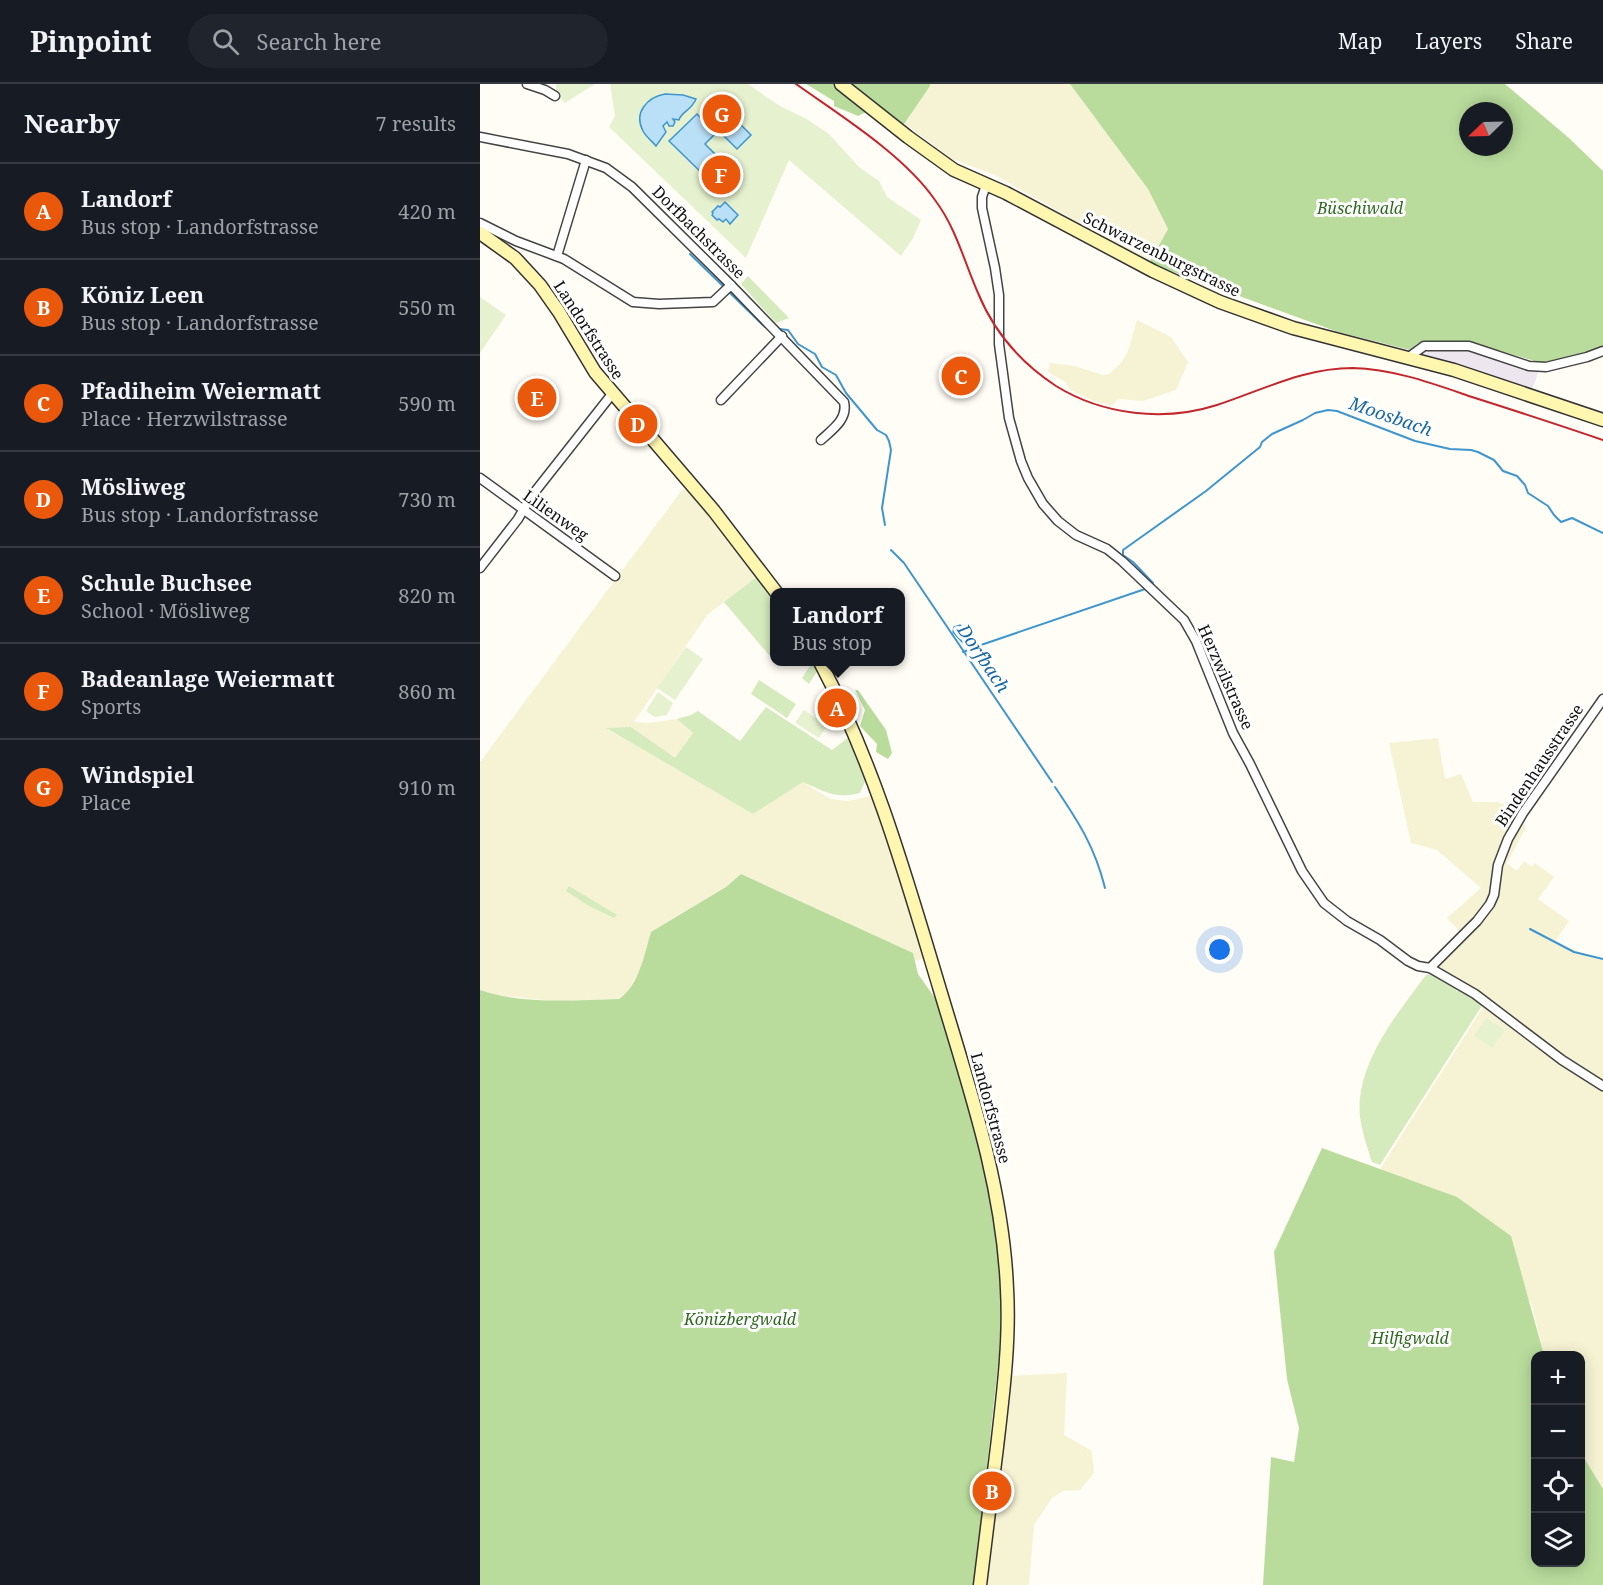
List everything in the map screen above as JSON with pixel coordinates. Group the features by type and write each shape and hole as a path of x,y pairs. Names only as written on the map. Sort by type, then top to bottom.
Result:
{"street":[{"path":"527,84 555,96"},
{"name":"Schwarzenburgstrasse","path":"841,84 948,166 1220,302 1293,328 1454,370 1603,420"},
{"name":"Dorfbachstrasse","path":"480,137 568,154 586,160 606,168 632,188 782,336 844,402 846,410 844,417 822,440"},
{"path":"558,256 586,160"},
{"name":"Herzwilstrasse","path":"986,185 982,197 982,208 999,295 999,344 1004,387 1015,442 1035,492 1066,528 1084,540 1114,554 1184,620 1196,641 1233,733 1302,871 1324,903 1408,961 1430,968 1475,994 1562,1060 1603,1086"},
{"path":"480,223 516,241 558,256 633,302 659,304 713,302 731,285"},
{"name":"Landorfstrasse","path":"480,233 515,258 540,285 586,359 612,394 708,504 773,588"},
{"path":"721,400 782,336"},
{"path":"1409,357 1424,346 1469,346 1529,366 1546,367 1603,351"},
{"path":"480,568 524,510 530,498 612,394"},
{"name":"Lilienweg","path":"480,478 615,576"},
{"name":"Landorfstrasse","path":"822,666 859,742 897,852 969,1085 1000,1221 1007,1277 1007,1334 1001,1415 980,1585"},
{"name":"Bindenhausstrasse","path":"1430,968 1477,921 1490,904 1494,895 1498,865 1508,839 1523,813 1603,699"}],"shaded area":[{"path":"930,84 1070,84 1148,189 1168,229 1149,263 995,175 952,159 905,124"},
{"path":"1137,320 1171,337 1188,362 1176,390 1143,401 1118,399 1112,406 1070,390 1065,382 1048,372 1050,363 1075,366 1103,375 1109,374 1122,362 1128,351"},
{"path":"1432,347 1469,348 1526,366 1542,363 1532,389 1418,353"},
{"path":"688,489 714,511 758,576 707,615 634,722 648,723 677,719 693,733 675,759 631,727 607,729 753,814 803,782 830,799 848,801 874,795 924,959 914,961 913,953 741,874 726,887 651,932 640,970 627,993 618,999 552,1001 496,995 480,990 480,762 682,490"},
{"path":"1438,738 1445,779 1461,774 1473,802 1498,802 1514,809 1526,828 1507,863 1517,871 1524,861 1532,867 1535,863 1554,877 1538,899 1569,921 1554,943 1603,960 1603,1489 1585,1460 1585,1351 1543,1351 1531,1302 1380,1169 1487,1001 1443,973 1439,961 1463,935 1447,918 1481,888 1437,850 1411,843 1389,743"},
{"path":"1067,1373 1064,1435 1092,1451 1094,1473 1080,1490 1063,1491 1052,1498 1034,1525 1029,1585 987,1585 1010,1376"}],"green space":[{"path":"556,84 595,84 565,103 556,94"},
{"path":"610,84 748,84 780,106 807,119 829,134 859,167 879,181 887,197 921,220 913,238 901,256 789,160 746,258 609,127 615,116"},
{"path":"806,84 930,84 930,86 896,136 868,111 858,116 834,106 834,101"},
{"name":"Büschiwald","path":"1070,84 1505,84 1569,138 1603,171 1603,349 1542,363 1483,346 1457,342 1418,343 1410,350 1338,332 1149,263 1168,229 1148,189"},
{"path":"748,276 789,318 776,323 741,284"},
{"path":"480,297 506,315 480,353"},
{"path":"758,576 770,592 770,656 724,602"},
{"path":"686,647 703,659 675,700 657,688"},
{"path":"810,666 816,666 818,670 809,684 802,678"},
{"path":"759,680 796,704 787,718 751,694"},
{"path":"855,690 858,690 886,730 892,753 888,759 876,752 877,744 860,726 865,710"},
{"path":"658,692 673,703 667,715 654,717 646,711"},
{"path":"766,707 832,750 850,736 867,777 860,793 837,795 803,782 753,814 606,728 631,727 675,758 693,733 677,719 698,711 740,741"},
{"path":"804,710 827,726 819,738 795,723"},
{"name":"Könizbergwald","path":"741,874 913,953 918,974 937,1001 977,1135 995,1223 1000,1266 999,1356 974,1585 480,1585 480,990 531,1000 619,999 636,978 651,932 726,887"},
{"path":"569,886 617,915 614,918 589,906 566,891"},
{"path":"1431,974 1457,987 1456,992 1461,988 1483,1004 1380,1165 1372,1162 1361,1123 1360,1097 1364,1078 1371,1059 1391,1023 1426,975"},
{"path":"1486,1018 1505,1030 1492,1048 1474,1036"},
{"name":"Hilfigwald","path":"1322,1148 1457,1197 1511,1236 1543,1351 1531,1351 1531,1567 1585,1567 1585,1460 1603,1489 1603,1585 1263,1585 1271,1457 1294,1462 1299,1428 1287,1379 1274,1252"}],"water":[{"path":"665,94 683,95 696,99 679,120 673,119 675,122 673,126 669,126 667,122 663,126 666,132 656,146 643,131 640,124 641,112 653,98"},
{"path":"697,114 703,123 716,133 705,144 719,158 726,161 708,179 669,141"},
{"path":"735,119 751,135 737,149 721,133"},
{"path":"725,202 738,215 730,224 726,219 723,222 712,215 718,206 720,207"},
{"path":"960,625 969,636 969,643 963,643 953,632 954,627"}],"waterway":[{"name":"Dorfbach","path":"690,254 724,287"},
{"name":"Dorfbach","path":"728,291 765,327"},
{"name":"Dorfbach","path":"779,329 788,330 798,344 815,354 822,367 836,375 846,393 877,430 886,435 891,450 882,508 885,525"},
{"name":"Moosbach","path":"1153,583 1123,555 1123,550 1206,491 1260,447 1262,442 1272,434 1315,413 1328,410 1337,411 1415,441 1450,449 1478,452 1494,460 1503,471 1517,476 1525,485 1528,493 1548,506 1561,522 1572,518 1603,533"},
{"name":"Dorfbach","path":"891,550 904,563 1052,782"},
{"name":"Moosbach","path":"981,645 1148,588"},
{"name":"Moosbach","path":"963,652 976,647"},
{"name":"Dorfbach","path":"1055,787 1085,835 1105,888"},
{"path":"1530,929 1574,952 1603,959"}],"railway":[{"path":"796,84 871,137 907,167 922,183 949,222 973,281 1000,334 1031,367 1074,396 1094,404 1134,413 1176,413 1217,405 1317,372 1335,369 1368,369 1428,382 1603,440"}],"place":[{"name":"Windspiel","path":"722,114"},
{"name":"Badeanlage Weiermatt","path":"721,175"},
{"name":"Pfadiheim Weiermatt","path":"961,376"},
{"name":"Schule Buchsee","path":"537,398"},
{"name":"Mösliweg","path":"638,424"},
{"name":"Landorf","path":"837,708"},
{"name":"Köniz Leen","path":"992,1491"}]}
